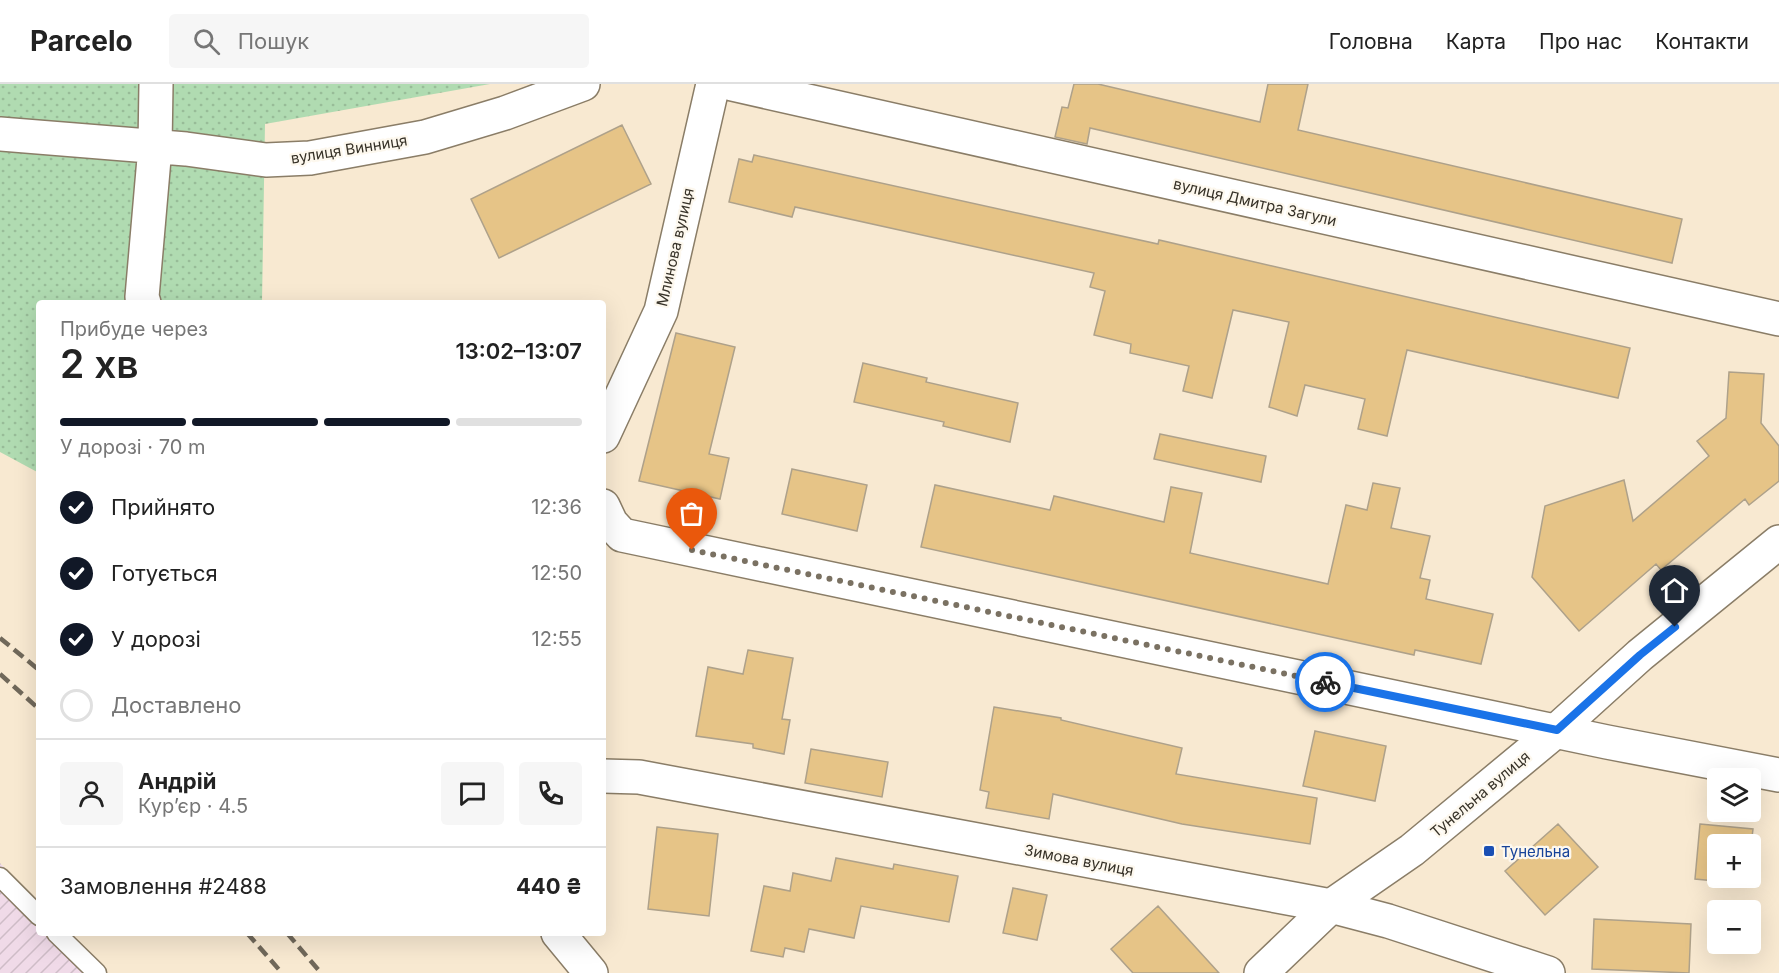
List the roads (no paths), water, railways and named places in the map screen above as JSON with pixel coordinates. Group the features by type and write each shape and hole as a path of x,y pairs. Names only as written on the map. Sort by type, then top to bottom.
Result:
{"street":[{"path":"143,300 156,84"},
{"name":"вулиця Винниця","path":"0,134 154,147 266,160 310,158 425,137 505,113 583,84"},
{"name":"Млинова вулиця","path":"606,429 661,310 713,84"},
{"name":"вулиця Дмитра Загули","path":"732,84 1779,319"},
{"path":"606,512 611,523 622,535 1779,775"},
{"name":"Тунельна вулиця","path":"1260,973 1331,906 1412,850 1557,730 1640,655 1779,542"},
{"name":"Зимова вулиця","path":"606,776 639,777 1331,906 1388,921 1548,973"},
{"path":"560,936 591,973"}],"lane":[{"path":"0,877 36,913"},
{"path":"59,936 97,973"}],"railway":[{"path":"0,638 36,668"},
{"path":"0,674 36,706"},
{"path":"250,936 282,973"},
{"path":"290,936 321,973"}],"place":[{"name":"Тунельна","path":"1489,851"}]}
